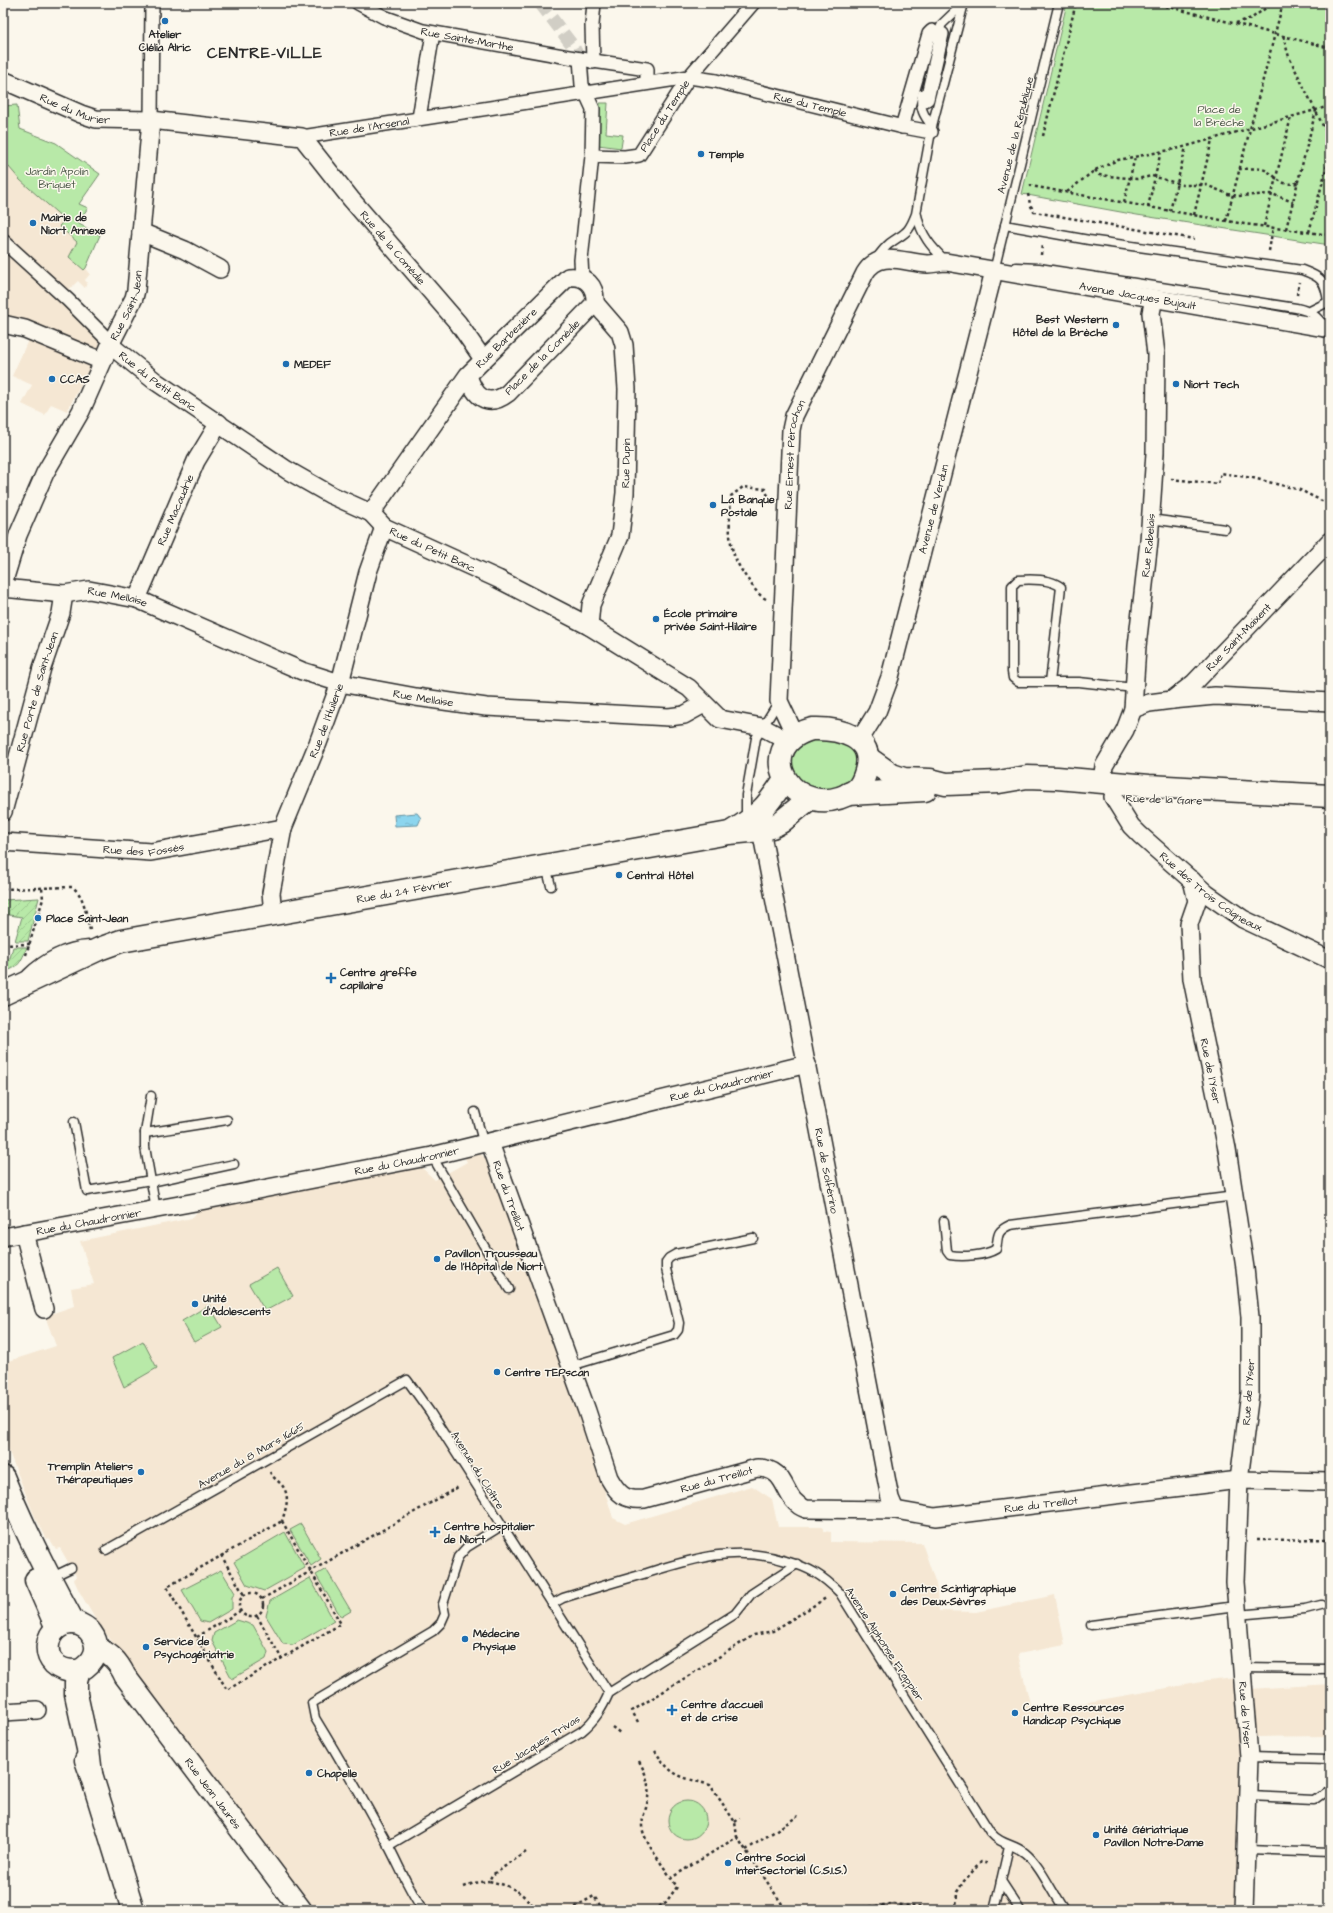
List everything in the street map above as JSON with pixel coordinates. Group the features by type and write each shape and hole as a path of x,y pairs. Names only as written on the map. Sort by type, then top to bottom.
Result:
{"main road":[{"path":"812,729 825,729 850,734 863,749 867,767 861,783 856,790 848,794 827,800 809,799 796,792 785,779 781,757 783,749 792,738 812,729"},
{"name":"Rue de la Gare","path":"863,749 892,775 904,779 930,780 946,784 999,782 1028,777 1111,790 1330,806"},
{"name":"Rue du 24 Février","path":"745,829 766,807 785,779"},
{"name":"Rue de la Gare","path":"848,794 932,789 946,784"},
{"name":"Rue de la Gare","path":"1111,790 1149,786 1330,796"},
{"name":"Rue du 24 Février","path":"11,990 110,944 139,937 781,822 809,799"},
{"path":"3,1477 44,1581"},
{"path":"3,1506 44,1581 66,1626"},
{"path":"89,1661 68,1671 57,1667 51,1660 48,1652 48,1643 51,1635 66,1626 83,1626 91,1632 95,1640 89,1661 76,1680 76,1694 88,1749 91,1774"},
{"path":"57,1667 58,1678 70,1719 91,1774 133,1910"}],"street":[{"name":"Rue Saint-Jean","path":"3,584 18,535 45,473 81,410 102,361 134,298 151,120 152,3"},
{"name":"Rue Sainte-Marthe","path":"358,3 384,17 404,25 433,33 587,61"},
{"path":"594,3 587,61 582,85 593,109 592,156 581,260 582,278 590,284 594,290 595,303"},
{"path":"689,77 753,3"},
{"path":"419,118 433,33"},
{"path":"902,127 929,34 937,33 925,100"},
{"path":"587,61 647,68 647,83"},
{"name":"Place du Temple","path":"585,92 689,77"},
{"name":"Place du Temple","path":"592,156 625,157 639,155 689,77"},
{"name":"Rue du Temple","path":"689,77 716,81 902,127 931,129"},
{"name":"Rue du Murier","path":"3,80 96,119 151,120"},
{"name":"Rue de l'Arsenal","path":"151,120 302,137 585,92"},
{"name":"Rue de la Comédie","path":"302,137 351,199 458,323 483,359"},
{"path":"141,232 185,250 220,269"},
{"path":"3,241 68,300 111,343"},
{"path":"875,262 888,258 929,264 946,262"},
{"name":"Rue Ernest Pérochon","path":"792,738 779,701 791,430 794,416 865,273 875,262"},
{"name":"Avenue Jacques Bujault","path":"946,262 1328,329"},
{"name":"Avenue de Verdun","path":"863,749 890,677 994,271"},
{"name":"Rue Barbezière","path":"371,513 468,375 568,277 582,278"},
{"name":"Rue Rabelais","path":"1111,790 1103,774 1104,766 1125,730 1133,709 1150,519 1153,476 1156,354 1152,313 1154,298"},
{"name":"Place de la Comédie","path":"468,375 471,386 478,395 489,401 499,400 595,303"},
{"name":"Rue Dupin","path":"589,626 592,605 620,536 625,493 627,396 624,345 620,332 595,303"},
{"path":"3,324 25,329 102,361"},
{"name":"Rue du Petit Banc","path":"111,343 115,349 155,380 287,470 331,495 371,513 384,527 498,579 589,626 689,688 704,704"},
{"name":"Rue Macaudrie","path":"137,599 196,461 219,423"},
{"name":"Rue de l'Huilerie","path":"273,913 271,893 283,828 289,818 340,683 368,572 384,527"},
{"name":"Rue Saint-Maixent","path":"1172,700 1194,683 1213,664 1330,541"},
{"name":"Rue Mellaise","path":"3,588 64,594 89,590 137,599 302,671 340,683 416,697 486,707 669,717 684,715 704,704"},
{"name":"Rue Porte de Saint-Jean","path":"3,812 42,668 61,613 64,594"},
{"path":"1133,709 1149,703 1215,696 1330,702"},
{"path":"704,704 720,719 762,726 792,738"},
{"name":"Rue des Trois Coigneaux","path":"1111,790 1131,826 1207,894 1243,919 1330,960"},
{"name":"Rue des Fossés","path":"3,842 151,852 283,828"},
{"name":"Rue de Solférino","path":"745,829 807,1064 814,1110 890,1498 895,1510"},
{"name":"Rue de l'Yser","path":"1192,880 1196,901 1188,924 1192,979 1228,1149 1250,1317 1250,1393 1239,1480 1235,1582 1249,1757 1244,1910"},
{"name":"Rue du Chaudronnier","path":"3,1237 156,1210 432,1156 487,1144 807,1064"},
{"name":"Rue du Treillot","path":"487,1144 571,1366 608,1478 614,1488 623,1496 633,1500 644,1499 757,1468 766,1468 778,1474 793,1501 800,1507 806,1509 895,1510 935,1517 1239,1480 1330,1482"},
{"path":"24,1233 44,1309"},
{"name":"Rue Jean Jaurès","path":"89,1661 108,1665 125,1676 301,1910"},
{"path":"3,1712 37,1710"}],"lane":[{"path":"931,129 924,115 921,99 937,32 942,24 964,3"},
{"path":"875,262 887,245 905,234 911,227 916,214 931,129 964,3"},
{"name":"Avenue de la République","path":"994,271 1059,3"},
{"path":"916,214 920,229 927,242 946,262"},
{"path":"1005,225 1089,240 1302,270 1317,275 1322,282 1329,301 1310,311"},
{"path":"994,271 1008,267 1039,268 1310,311 1319,318 1328,329"},
{"path":"1150,519 1225,529"},
{"path":"1050,682 1061,587 1056,583 1026,579 1018,580 1012,586 1013,678 1018,682 1050,682 1079,682 1134,688"},
{"path":"745,829 746,795 756,738 762,726 779,701"},
{"path":"546,865 552,886"},
{"path":"11,990 39,963 71,948 84,945 110,944"},
{"path":"151,1096 145,1132 145,1147 156,1210"},
{"path":"475,1112 487,1144"},
{"path":"145,1132 227,1120"},
{"path":"74,1122 87,1191 151,1181 234,1164"},
{"path":"432,1156 509,1289"},
{"path":"944,1221 947,1251 950,1255 957,1256 991,1253 996,1249 997,1234 1002,1229 1010,1225 1235,1196"},
{"path":"571,1366 674,1335 678,1330 679,1324 666,1269 666,1262 669,1258 676,1254 753,1238"},
{"name":"Avenue du 8 Mars 1665","path":"106,1550 407,1380"},
{"name":"Avenue du Cloître","path":"407,1380 430,1412 471,1480 609,1693"},
{"path":"422,1910 413,1897 388,1846 315,1718 312,1703 433,1631 441,1624 445,1614 443,1604 458,1557 467,1547 501,1526"},
{"name":"Avenue Alphonse Frappier","path":"552,1604 563,1598 688,1560 738,1552 767,1555 814,1571 827,1580 840,1593 990,1832 997,1840 1023,1852 1032,1859 1064,1910"},
{"path":"609,1693 735,1614 751,1594 797,1564"},
{"path":"44,1581 71,1568"},
{"path":"1091,1625 1237,1610 1305,1609 1321,1605"},
{"path":"1242,1668 1330,1669"},
{"name":"Rue Jacques Trivas","path":"388,1846 582,1731 596,1719 609,1693"},
{"path":"1249,1757 1330,1759"},
{"path":"1248,1796 1315,1799 1326,1791 1330,1791"},
{"path":"994,1910 1009,1846"},
{"path":"1246,1850 1330,1853"},
{"path":"1001,1881 1020,1910"}],"path":[{"path":"1042,140 1076,3"},
{"path":"1154,3 1330,48"},
{"path":"1236,24 1252,18 1273,3"},
{"path":"1226,220 1283,3"},
{"path":"1283,36 1289,57 1330,140"},
{"path":"1066,192 1095,170 1118,160 1212,140 1330,106"},
{"path":"1286,229 1316,110"},
{"path":"1264,226 1292,116"},
{"path":"1194,215 1212,140"},
{"path":"1170,211 1186,146"},
{"path":"1148,206 1161,152"},
{"path":"1309,232 1330,154"},
{"path":"1124,202 1134,156"},
{"path":"1239,169 1267,170 1276,179 1291,184 1298,183"},
{"path":"1095,170 1099,175 1104,176 1137,179 1155,177 1177,184 1206,185 1232,195 1272,194 1293,202"},
{"path":"1032,179 1028,194 1030,204 1034,212 1201,240"},
{"path":"1031,186 1273,228 1330,235"},
{"path":"1262,250 1269,252 1273,228"},
{"path":"1040,257 1043,242"},
{"path":"1297,295 1299,280"},
{"path":"1153,476 1218,484 1221,473 1253,478 1300,490 1330,505"},
{"path":"769,498 765,489 743,487 731,496 729,534 738,566 759,594 769,600"},
{"path":"3,889 72,886 81,896 91,934"},
{"path":"24,961 43,899 42,888"},
{"path":"3,945 30,944"},
{"path":"263,1461 271,1475 282,1485 288,1497 282,1521 167,1587 227,1690 341,1624 282,1521"},
{"path":"262,1599 471,1480"},
{"path":"1257,1540 1330,1539"},
{"path":"221,1555 244,1595"},
{"path":"638,1722 632,1711 754,1635 773,1631 826,1598 840,1593"},
{"path":"240,1612 250,1618 257,1616 262,1611 262,1599 256,1594 244,1595"},
{"path":"240,1612 239,1603 244,1595"},
{"path":"197,1637 240,1612"},
{"path":"257,1616 282,1659"},
{"path":"612,1727 620,1733"},
{"path":"654,1751 664,1765 676,1776 710,1785 735,1822 737,1837 786,1910"},
{"path":"639,1761 648,1780 650,1792 643,1816 642,1828 648,1842 677,1887 666,1902 654,1910"},
{"path":"746,1850 798,1816"},
{"path":"735,1822 740,1818"},
{"path":"671,1878 737,1837"},
{"path":"489,1881 492,1875 526,1852"},
{"path":"464,1887 474,1883 489,1881 507,1885 518,1890 536,1910"},
{"path":"570,1910 594,1896 603,1910"},
{"path":"840,1910 894,1904 942,1910"}],"shaded area":[{"path":"3,156 65,220 60,226 77,242 83,270 86,268 90,274 85,280 87,283 85,288 78,281 58,300 97,338 101,346 67,411 51,404 45,415 22,404 32,385 12,376 29,338 3,334"},
{"name":"Centre hospitalier de Niort","path":"479,1153 489,1161 594,1455 613,1518 625,1524 752,1486 772,1499 778,1527 823,1527 823,1531 831,1532 831,1542 922,1543 936,1584 939,1611 976,1612 1055,1595 1065,1645 1018,1654 1032,1712 1207,1681 1236,1678 1241,1777 1235,1910 316,1910 97,1622 79,1591 74,1580 76,1576 60,1548 56,1549 49,1538 47,1539 35,1517 3,1437 3,1363 56,1346 45,1316 74,1306 71,1288 94,1284 80,1241 192,1218 202,1207 331,1182 421,1167 435,1180 467,1162 464,1156"},
{"path":"1330,1684 1330,1736 1255,1737 1256,1718 1250,1689"}],"green space":[{"name":"Place de la Brèche","path":"1067,3 1330,3 1330,245 1137,215 1022,194"},
{"path":"600,103 608,103 606,133 623,135 621,148 598,145"},
{"name":"Jardin Apolin Briquet","path":"17,105 20,129 56,143 100,174 79,204 88,208 77,223 100,235 84,270 69,257 77,242 59,226 65,220 20,180 3,160 3,106"},
{"path":"807,738 847,742 859,757 854,780 827,792 798,783 793,763 794,754"},
{"path":"39,898 28,941 15,941 22,917 3,914 3,900"},
{"path":"13,947 27,947 19,964 13,969 3,972 3,960 10,958"},
{"path":"277,1268 293,1296 265,1311 249,1284"},
{"path":"209,1305 222,1327 194,1342 182,1321"},
{"path":"143,1341 157,1368 124,1387 112,1358"},
{"path":"301,1524 321,1559 311,1566 290,1530"},
{"path":"285,1532 305,1568 264,1591 247,1585 234,1562"},
{"path":"326,1569 351,1611 341,1617 316,1575"},
{"path":"221,1570 235,1593 232,1597 232,1609 208,1623 200,1621 182,1590"},
{"path":"310,1578 334,1621 293,1645 283,1644 266,1616 270,1601"},
{"path":"237,1620 253,1625 268,1652 266,1659 232,1679 212,1641 214,1633"},
{"path":"683,1801 691,1801 701,1806 705,1813 705,1827 701,1834 691,1839 683,1839 673,1834 671,1831 668,1824 668,1816 673,1806 676,1804"}],"water":[{"path":"417,813 421,818 418,825 395,826 394,815"}],"tunnel":[{"path":"540,3 573,46 580,59"}],"place":[{"name":"Atelier Clélia Alric","path":"165,21"},
{"name":"Temple","path":"701,154"},
{"name":"Mairie de Niort Annexe","path":"33,223"},
{"name":"Best Western Hôtel de la Brèche","path":"1116,325"},
{"name":"MEDEF","path":"286,364"},
{"name":"CCAS","path":"52,379"},
{"name":"Niort Tech","path":"1176,384"},
{"name":"La Banque Postale","path":"713,505"},
{"name":"École primaire privée Saint-Hilaire","path":"656,619"},
{"name":"Central Hôtel","path":"619,875"},
{"name":"Place Saint-Jean","path":"38,918"},
{"name":"Centre greffe capillaire","path":"331,978"},
{"name":"Pavillon Trousseau de l'Hôpital de Niort","path":"437,1259"},
{"name":"Unité d’Adolescents","path":"195,1304"},
{"name":"Centre TEPscan","path":"497,1372"},
{"name":"Tremplin Ateliers Thérapeutiques","path":"141,1472"},
{"name":"Centre hospitalier de Niort","path":"435,1532"},
{"name":"Centre Scintigraphique des Deux-Sèvres","path":"893,1594"},
{"name":"Médecine Physique","path":"465,1639"},
{"name":"Service de Psychogériatrie","path":"146,1647"},
{"name":"Centre d'accueil et de crise","path":"672,1710"},
{"name":"Centre Ressources Handicap Psychique","path":"1015,1713"},
{"name":"Chapelle","path":"309,1773"},
{"name":"Unité Gériatrique Pavillon Notre-Dame","path":"1096,1835"},
{"name":"Centre Social InterSectoriel (C.S.I.S.)","path":"728,1863"}],"district":[{"name":"CENTRE-VILLE","path":"265,53"}]}
